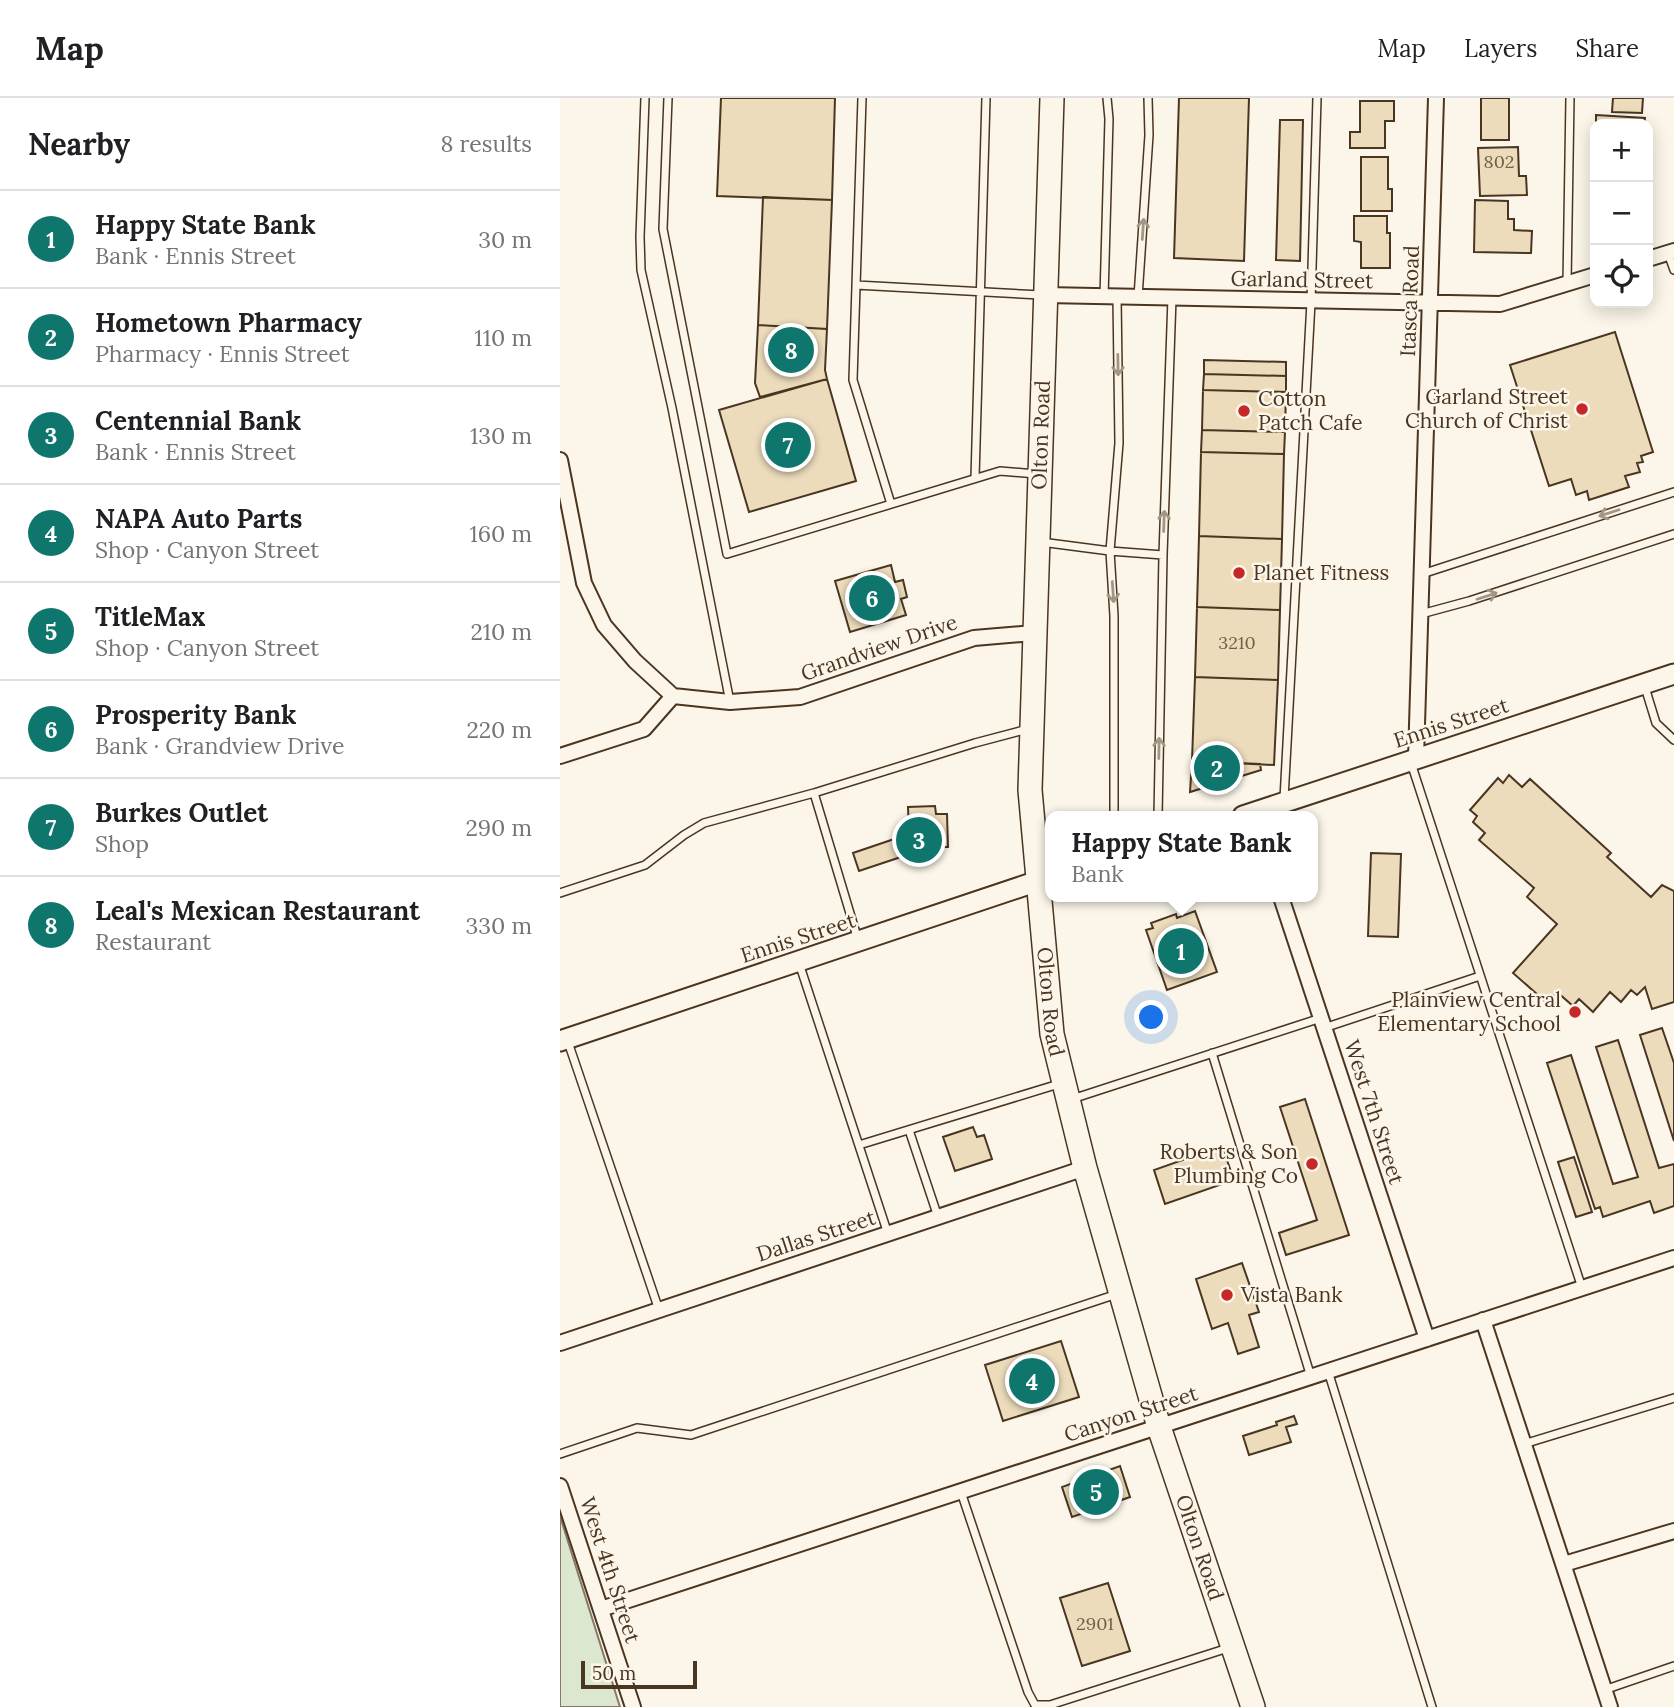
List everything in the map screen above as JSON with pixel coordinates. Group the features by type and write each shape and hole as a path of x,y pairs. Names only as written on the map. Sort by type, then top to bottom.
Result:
{"main road":[{"name":"Olton Road","path":"1045,898 1030,790 1052,98"},
{"name":"Ennis Street","path":"1261,811 1674,674"},
{"name":"Ennis Street","path":"563,1040 1044,879"},
{"name":"Olton Road","path":"1045,902 1052,1034 1085,1168 1159,1427 1253,1707"}],"street":[{"name":"Itasca Road","path":"1413,759 1421,614 1436,98"},
{"path":"1653,257 1671,252"},
{"name":"Garland Street","path":"1045,295 1500,304 1590,277"},
{"path":"560,460 565,518 584,583 604,625 635,661 673,696 644,729 560,756"},
{"name":"Grandview Drive","path":"673,696 730,702 800,697 974,638 1034,633"},
{"name":"West 7th Street","path":"1283,902 1427,1339"},
{"name":"Dallas Street","path":"560,1343 1085,1168"},
{"name":"Canyon Street","path":"601,1609 1674,1258"},
{"path":"1483,1320 1610,1707"},
{"name":"West 4th Street","path":"560,1486 633,1707"},
{"path":"1564,1564 1674,1531"}],"lane":[{"path":"645,98 641,270 672,408 730,702"},
{"path":"668,98 663,229 727,554 1000,471 1039,474"},
{"path":"862,98 853,380 891,504"},
{"path":"975,478 986,98"},
{"path":"1107,98 1110,297 1119,443 1110,551 1114,616 1114,811"},
{"path":"1138,298 1149,135 1148,98"},
{"path":"1284,803 1311,302 1317,98"},
{"path":"1566,284 1570,98"},
{"path":"1671,252 1674,270"},
{"path":"856,285 1045,295"},
{"path":"1158,811 1172,298"},
{"path":"1422,574 1674,492"},
{"path":"1421,614 1674,534"},
{"path":"1037,541 1163,555"},
{"path":"1644,684 1656,723 1674,740"},
{"path":"560,893 645,865 704,822 814,793 1032,728"},
{"path":"1413,759 1480,976 1582,1288"},
{"path":"814,793 859,942"},
{"path":"799,962 888,1234"},
{"path":"859,1145 1212,1053 1480,976"},
{"path":"563,1040 659,1310"},
{"path":"1212,1053 1311,1377"},
{"path":"909,1130 938,1217"},
{"path":"560,1454 637,1429 691,1435 1121,1293"},
{"path":"1328,1371 1432,1707"},
{"path":"1524,1444 1674,1398"},
{"path":"961,1492 1028,1692 1035,1705 1051,1705 1232,1646"},
{"path":"1604,1690 1674,1666"}],"green space":[{"path":"560,1516 620,1707 560,1707"}],"building":[{"path":"721,98 835,98 832,200 717,196"},
{"path":"1179,98 1249,98 1244,261 1174,258"},
{"path":"1481,98 1509,98 1509,140 1481,140"},
{"path":"1613,98 1643,98 1642,113 1612,112"},
{"path":"1360,101 1394,101 1394,121 1385,121 1385,148 1350,148 1350,132 1360,132"},
{"path":"1596,115 1645,118 1645,119 1596,119"},
{"path":"1280,120 1303,120 1300,261 1276,260"},
{"path":"1518,147 1519,176 1526,176 1527,195 1480,196 1478,148"},
{"path":"1361,157 1388,157 1388,189 1392,189 1392,211 1361,211"},
{"path":"763,197 832,200 827,329 758,325"},
{"path":"1475,200 1508,201 1508,219 1514,219 1514,230 1532,231 1531,253 1474,252"},
{"path":"1354,216 1387,216 1390,268 1361,268 1361,242 1354,241"},
{"path":"758,325 827,329 827,379 760,397 755,383"},
{"name":"Garland Street Church of Christ","path":"1615,332 1653,452 1641,456 1643,462 1637,463 1640,472 1625,476 1629,487 1589,500 1587,491 1576,495 1571,479 1549,486 1510,365"},
{"path":"1204,360 1286,362 1286,376 1204,374"},
{"path":"1204,374 1286,376 1286,392 1203,390"},
{"path":"827,379 856,481 749,512 719,410"},
{"name":"Cotton Patch Cafe","path":"1203,390 1286,392 1285,432 1202,430"},
{"path":"1202,430 1285,432 1284,454 1201,452"},
{"path":"1201,452 1284,454 1282,539 1199,536"},
{"name":"Planet Fitness","path":"1199,536 1282,539 1280,610 1197,607"},
{"path":"891,565 895,582 903,580 907,597 901,599 906,615 850,632 835,581"},
{"path":"1197,607 1280,610 1278,680 1195,677"},
{"path":"1195,677 1278,680 1274,765 1192,761"},
{"path":"1192,761 1260,764 1261,770 1190,792"},
{"path":"1509,775 1522,787 1530,779 1611,853 1607,857 1651,897 1662,885 1674,891 1674,1002 1652,1009 1645,987 1637,995 1631,990 1621,1002 1610,992 1593,1012 1579,999 1573,1006 1557,992 1547,1003 1513,973 1557,924 1527,897 1534,888 1479,840 1485,833 1473,822 1477,816 1470,810 1498,778 1503,783"},
{"path":"935,806 936,814 947,814 948,847 937,847 938,857 910,858 910,854 859,871 853,853 909,834 908,807"},
{"path":"1371,853 1401,854 1398,937 1368,936"},
{"path":"1195,911 1217,972 1167,990 1146,930 1153,928 1151,923 1176,914 1177,918"},
{"path":"1662,1028 1674,1063 1674,1141 1640,1035"},
{"path":"1618,1040 1659,1168 1674,1164 1674,1206 1654,1213 1650,1201 1603,1217 1600,1207 1595,1209 1547,1063 1571,1055 1613,1184 1638,1177 1596,1047"},
{"name":"Roberts & Son Plumbing Co","path":"1305,1099 1349,1235 1286,1255 1279,1233 1317,1220 1280,1107"},
{"path":"973,1127 977,1137 984,1135 992,1159 955,1171 943,1137"},
{"path":"1222,1146 1234,1180 1165,1204 1154,1170"},
{"path":"1574,1157 1592,1212 1576,1217 1558,1162"},
{"name":"Vista Bank","path":"1242,1263 1259,1312 1249,1315 1259,1347 1238,1354 1228,1323 1212,1329 1196,1279"},
{"path":"1061,1341 1079,1397 1003,1421 985,1365"},
{"path":"1294,1416 1297,1424 1286,1427 1291,1442 1249,1455 1243,1436 1277,1425 1276,1422"},
{"path":"1120,1466 1130,1497 1072,1517 1062,1487"},
{"path":"1108,1583 1130,1651 1082,1666 1060,1598"}],"place":[{"name":"Leal's Mexican Restaurant","path":"791,350"},
{"name":"Garland Street Church of Christ","path":"1582,409"},
{"name":"Cotton Patch Cafe","path":"1244,411"},
{"name":"Burkes Outlet","path":"788,445"},
{"name":"Planet Fitness","path":"1239,573"},
{"name":"Prosperity Bank","path":"872,598"},
{"name":"Hometown Pharmacy","path":"1217,768"},
{"name":"Centennial Bank","path":"919,840"},
{"name":"Happy State Bank","path":"1181,951"},
{"name":"Plainview Central Elementary School","path":"1575,1012"},
{"name":"Roberts & Son Plumbing Co","path":"1312,1164"},
{"name":"Vista Bank","path":"1227,1295"},
{"name":"NAPA Auto Parts","path":"1032,1381"},
{"name":"TitleMax","path":"1096,1492"}]}
